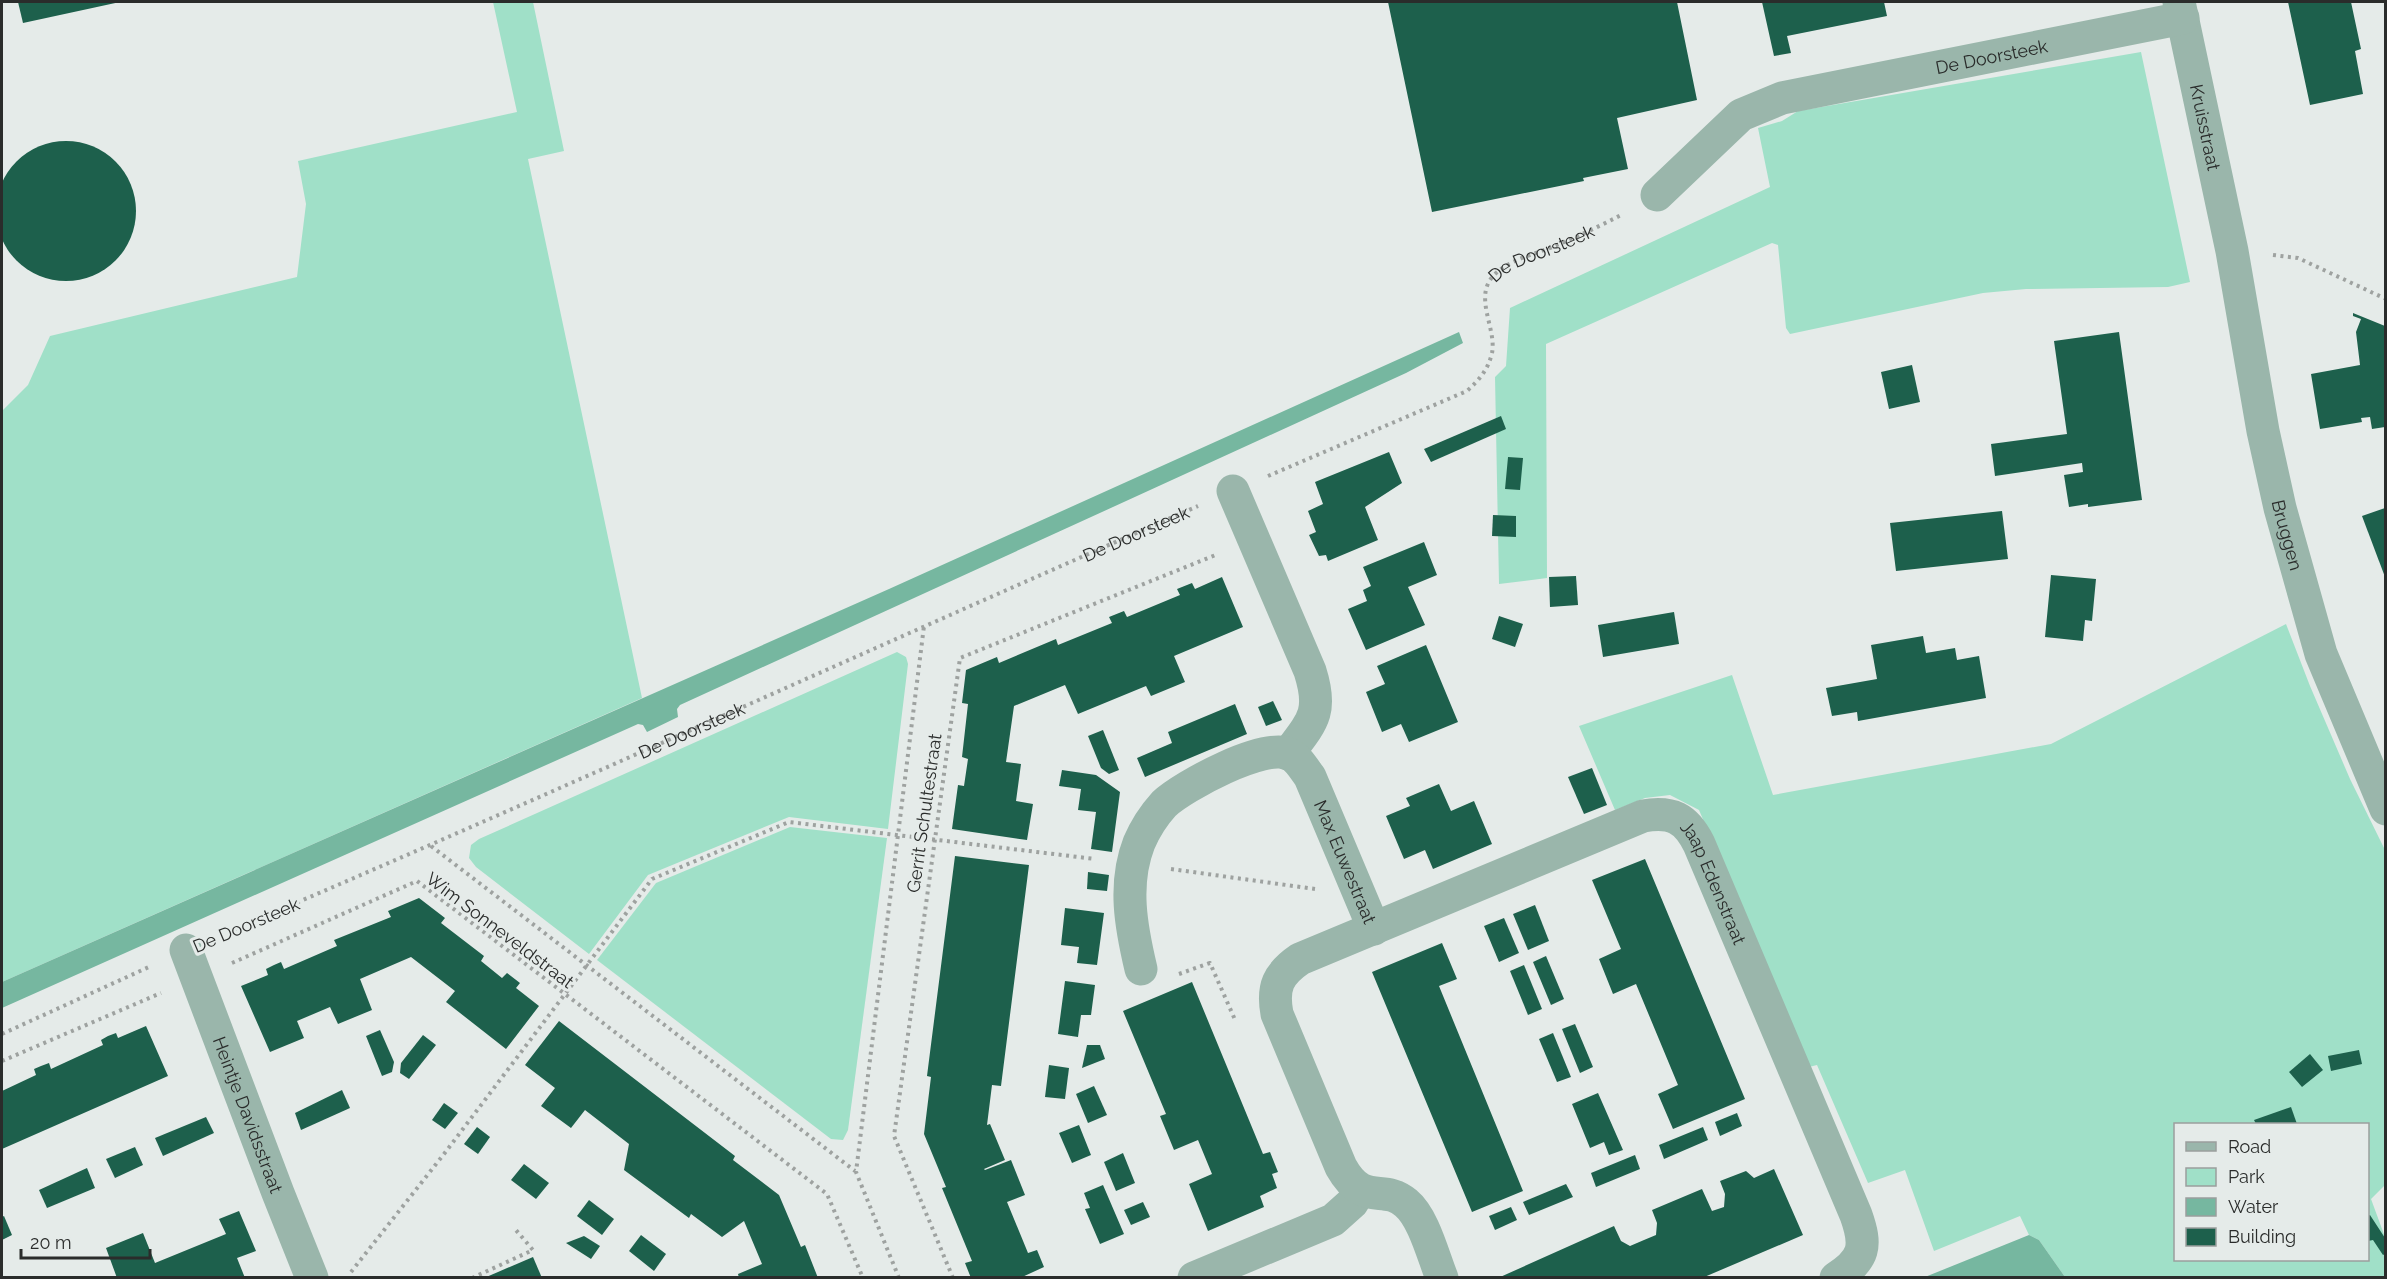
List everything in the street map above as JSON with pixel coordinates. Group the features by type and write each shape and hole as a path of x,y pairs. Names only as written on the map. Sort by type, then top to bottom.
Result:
{"street":[{"name":"De Doorsteek","path":"1657,195 1741,115 1782,98 2181,10"},
{"name":"Kruisstraat","path":"2181,10 2232,251"},
{"name":"Bruggen","path":"2232,251 2263,431 2280,508 2321,654 2385,808"},
{"path":"1140,969 1131,929 1129,890 1133,863 1140,841 1153,818 1165,804 1189,784 1256,755 1271,751 1288,754 1308,727 1316,710 1316,689 1233,491"},
{"name":"Max Euwestraat","path":"1288,754 1301,764 1310,777 1374,929 1300,959 1288,967 1278,980 1274,998 1277,1014 1341,1167 1348,1180 1360,1190"},
{"name":"Jaap Edenstraat","path":"1374,929 1644,816 1661,813 1678,818 1691,829 1699,844 1856,1215 1863,1237 1860,1255 1848,1270 1836,1278"},
{"name":"Heintje Davidsstraat","path":"191,964 312,1278"},
{"path":"1194,1278 1333,1220 1352,1203 1360,1190 1376,1195 1392,1195 1404,1201 1414,1210 1442,1278"}],"path":[{"name":"De Doorsteek","path":"2,1034 191,964 431,846 924,625 1467,391 1483,375 1492,352 1485,294 1494,275 1514,261 1556,246 1657,195"},
{"path":"2232,251 2298,258 2385,299"},
{"name":"Gerrit Schultestraat","path":"952,1278 894,1136 933,840 960,658 1254,539"},
{"name":"Gerrit Schultestraat","path":"856,1172 924,625"},
{"path":"347,1278 652,879 789,822 1133,863 1359,895"},
{"name":"Wim Sonneveldstraat","path":"431,846 856,1172"},
{"name":"Wim Sonneveldstraat","path":"2,1061 59,1035 191,964 417,881 827,1194 863,1278"},
{"path":"1140,969 1156,983 1210,963 1240,1032 1277,1014"},
{"path":"856,1172 900,1278"},
{"path":"472,1278 533,1250 515,1229"}],"green space":[{"path":"493,2 533,2 564,151 528,159 642,698 2,982 2,411 28,385 50,336 297,277 306,204 298,161 517,112"},
{"path":"2141,52 2190,282 2168,287 2026,289 1983,293 1790,334 1786,328 1778,245 1772,243 1546,344 1547,578 1499,584 1495,377 1506,366 1510,308 1770,187 1758,128 1782,121 1798,111"},
{"path":"2286,624 2350,779 2385,850 2386,1184 2371,1199 2385,1237 2385,1277 2065,1277 2039,1240 2029,1235 2020,1216 1934,1251 1905,1170 1868,1183 1817,1065 1809,1067 1699,810 1670,795 1645,798 1615,810 1579,726 1732,675 1773,795 2051,744"},
{"path":"897,652 906,657 908,664 888,829 789,817 648,875 589,954 476,867 469,858 471,845 479,839"},
{"path":"790,827 887,838 848,1130 843,1140 831,1139 597,960 656,883"}],"water":[{"path":"1459,332 1463,343 1406,373 680,705 677,709 678,717 647,732 643,725 638,724 2,1008 2,982 889,589"},
{"path":"2029,1235 2039,1240 2065,1277 1925,1277"}],"building":[{"path":"18,2 120,2 23,23"},
{"path":"1388,2 1677,2 1697,100 1617,118 1628,169 1583,178 1584,181 1432,212"},
{"path":"1762,2 1884,2 1887,16 1787,36 1791,53 1774,56"},
{"path":"2288,2 2351,2 2361,49 2355,51 2363,94 2310,105"},
{"path":"52,142 80,142 105,153 116,161 124,172 135,197 135,225 124,250 116,261 105,269 80,280 52,280 27,269 16,261 -1,232 -1,190 8,172 16,161 27,153"},
{"path":"2353,313 2385,326 2385,427 2372,429 2370,417 2361,418 2362,422 2320,429 2311,374 2360,365 2356,332 2361,319 2353,316"},
{"path":"2119,332 2142,500 2088,507 2088,504 2069,507 2064,475 2083,472 2082,463 1995,476 1991,444 2067,434 2054,341"},
{"path":"1912,365 1920,402 1889,409 1881,372"},
{"path":"1501,416 1506,429 1431,462 1424,449"},
{"path":"1389,452 1402,483 1365,507 1378,540 1328,561 1326,555 1319,556 1309,535 1316,532 1308,511 1323,504 1315,482"},
{"path":"1508,457 1523,458 1520,490 1505,489"},
{"path":"2385,508 2385,577 2362,516"},
{"path":"2002,511 2008,559 1896,571 1890,523"},
{"path":"1493,515 1516,516 1516,537 1492,536"},
{"path":"1424,542 1437,575 1408,587 1425,625 1366,650 1348,609 1367,601 1363,590 1371,586 1363,567"},
{"path":"2051,575 2096,579 2092,621 2085,620 2083,641 2045,637"},
{"path":"1576,576 1578,605 1550,607 1549,577"},
{"path":"1222,577 1243,627 1174,656 1185,682 1151,696 1146,686 1078,714 1065,685 1014,706 1006,762 1021,764 1016,801 1033,804 1027,840 952,829 958,785 964,786 968,759 962,757 968,704 962,703 966,670 997,657 999,663 1056,639 1058,645 1112,623 1109,617 1124,611 1127,617 1180,595 1177,589 1192,583 1195,589"},
{"path":"1674,612 1679,644 1603,657 1598,625"},
{"path":"1499,616 1523,624 1515,647 1492,639"},
{"path":"1923,636 1926,653 1955,648 1957,660 1979,656 1986,698 1858,721 1857,712 1832,716 1826,688 1877,679 1871,645"},
{"path":"1426,645 1458,722 1409,742 1401,724 1382,732 1366,692 1385,684 1377,666"},
{"path":"1273,701 1282,720 1266,726 1258,707"},
{"path":"1235,704 1247,734 1145,777 1137,758 1172,743 1168,732"},
{"path":"1103,730 1119,770 1109,774 1101,768 1088,736"},
{"path":"1592,768 1607,805 1584,814 1568,777"},
{"path":"1062,770 1096,775 1120,792 1112,852 1091,849 1096,812 1078,810 1081,789 1059,786"},
{"path":"1439,784 1451,811 1474,801 1492,844 1433,869 1425,850 1404,859 1386,816 1410,806 1406,798"},
{"path":"955,856 1029,865 1001,1086 992,1085 987,1125 990,1124 1005,1160 984,1169 1011,1160 1025,1195 1007,1202 1028,1253 1037,1250 1044,1267 1020,1278 971,1278 965,1263 972,1261 942,1188 946,1187 924,1134 931,1077 927,1076"},
{"path":"1645,859 1745,1099 1673,1129 1658,1094 1678,1085 1636,984 1613,994 1599,959 1621,949 1592,880"},
{"path":"1088,872 1109,875 1107,891 1087,889"},
{"path":"419,898 445,918 441,923 484,956 481,961 502,978 507,973 520,983 516,988 539,1006 506,1049 446,1002 455,991 411,957 360,979 372,1010 338,1024 330,1007 297,1021 304,1038 270,1052 241,986 268,975 266,969 281,962 284,969 337,946 334,940 391,917 388,911"},
{"path":"1535,905 1549,941 1528,950 1513,914"},
{"path":"1065,908 1104,913 1097,965 1077,963 1079,947 1061,945"},
{"path":"1504,918 1519,953 1499,962 1484,926"},
{"path":"1442,943 1457,979 1439,986 1523,1191 1472,1212 1372,972"},
{"path":"1546,956 1564,999 1551,1005 1533,962"},
{"path":"1524,965 1542,1009 1528,1015 1510,971"},
{"path":"1065,981 1095,985 1091,1015 1081,1015 1078,1037 1058,1034"},
{"path":"1192,982 1263,1154 1270,1152 1278,1172 1272,1174 1277,1188 1260,1196 1264,1207 1208,1231 1189,1184 1212,1174 1198,1140 1174,1150 1160,1116 1166,1114 1123,1011"},
{"path":"559,1021 735,1156 733,1160 779,1195 801,1247 805,1245 818,1278 739,1278 738,1274 762,1264 744,1221 722,1237 691,1214 689,1218 624,1170 629,1144 585,1110 571,1128 541,1106 555,1088 525,1065"},
{"path":"1575,1024 1593,1067 1580,1073 1562,1029"},
{"path":"146,1026 168,1076 2,1149 2,1091 36,1075 34,1069 49,1063 51,1069 103,1045 101,1040 108,1036 116,1033 118,1038"},
{"path":"380,1030 394,1062 392,1072 382,1076 366,1036"},
{"path":"1553,1033 1571,1077 1557,1082 1539,1039"},
{"path":"423,1035 436,1045 409,1079 400,1073 401,1063"},
{"path":"1087,1045 1100,1045 1105,1059 1082,1068"},
{"path":"2359,1050 2362,1064 2331,1071 2328,1056"},
{"path":"2310,1054 2323,1070 2302,1087 2289,1072"},
{"path":"1049,1065 1069,1068 1065,1099 1045,1097"},
{"path":"1094,1086 1107,1115 1088,1123 1076,1094"},
{"path":"342,1090 350,1108 301,1130 295,1113"},
{"path":"1598,1093 1623,1150 1609,1155 1604,1142 1590,1148 1572,1104"},
{"path":"444,1103 458,1113 445,1129 432,1120"},
{"path":"2291,1107 2297,1123 2256,1123 2254,1120"},
{"path":"1737,1113 1742,1126 1720,1136 1715,1122"},
{"path":"206,1117 214,1133 163,1156 155,1138"},
{"path":"1079,1125 1091,1155 1072,1163 1059,1133"},
{"path":"477,1127 490,1137 478,1154 464,1144"},
{"path":"1703,1127 1708,1140 1664,1159 1659,1145"},
{"path":"135,1147 143,1165 115,1178 106,1159"},
{"path":"1123,1153 1135,1183 1116,1191 1104,1162"},
{"path":"1635,1155 1640,1169 1596,1187 1591,1173"},
{"path":"524,1164 549,1183 536,1199 511,1180"},
{"path":"87,1168 95,1188 47,1208 39,1190"},
{"path":"1774,1169 1803,1235 1702,1278 1498,1278 1614,1226 1621,1241 1630,1246 1656,1235 1657,1223 1652,1210 1702,1189 1712,1211 1724,1207 1725,1194 1720,1181 1746,1171 1754,1178"},
{"path":"1566,1184 1573,1197 1529,1215 1523,1202"},
{"path":"1103,1185 1124,1234 1100,1244 1085,1209 1090,1208 1084,1193"},
{"path":"589,1200 614,1219 602,1235 577,1216"},
{"path":"1143,1202 1150,1217 1131,1225 1124,1210"},
{"path":"1511,1207 1517,1220 1495,1230 1489,1216"},
{"path":"239,1211 256,1251 237,1258 245,1278 117,1278 106,1248 143,1233 155,1263 226,1234 219,1219"},
{"path":"4,1216 12,1235 2,1240 2,1217"},
{"path":"2369,1216 2385,1238 2385,1254 2383,1255 2373,1240 2369,1241"},
{"path":"641,1235 666,1254 654,1271 629,1251"},
{"path":"584,1236 600,1246 591,1259 566,1243"},
{"path":"533,1257 542,1278 484,1278"}]}
